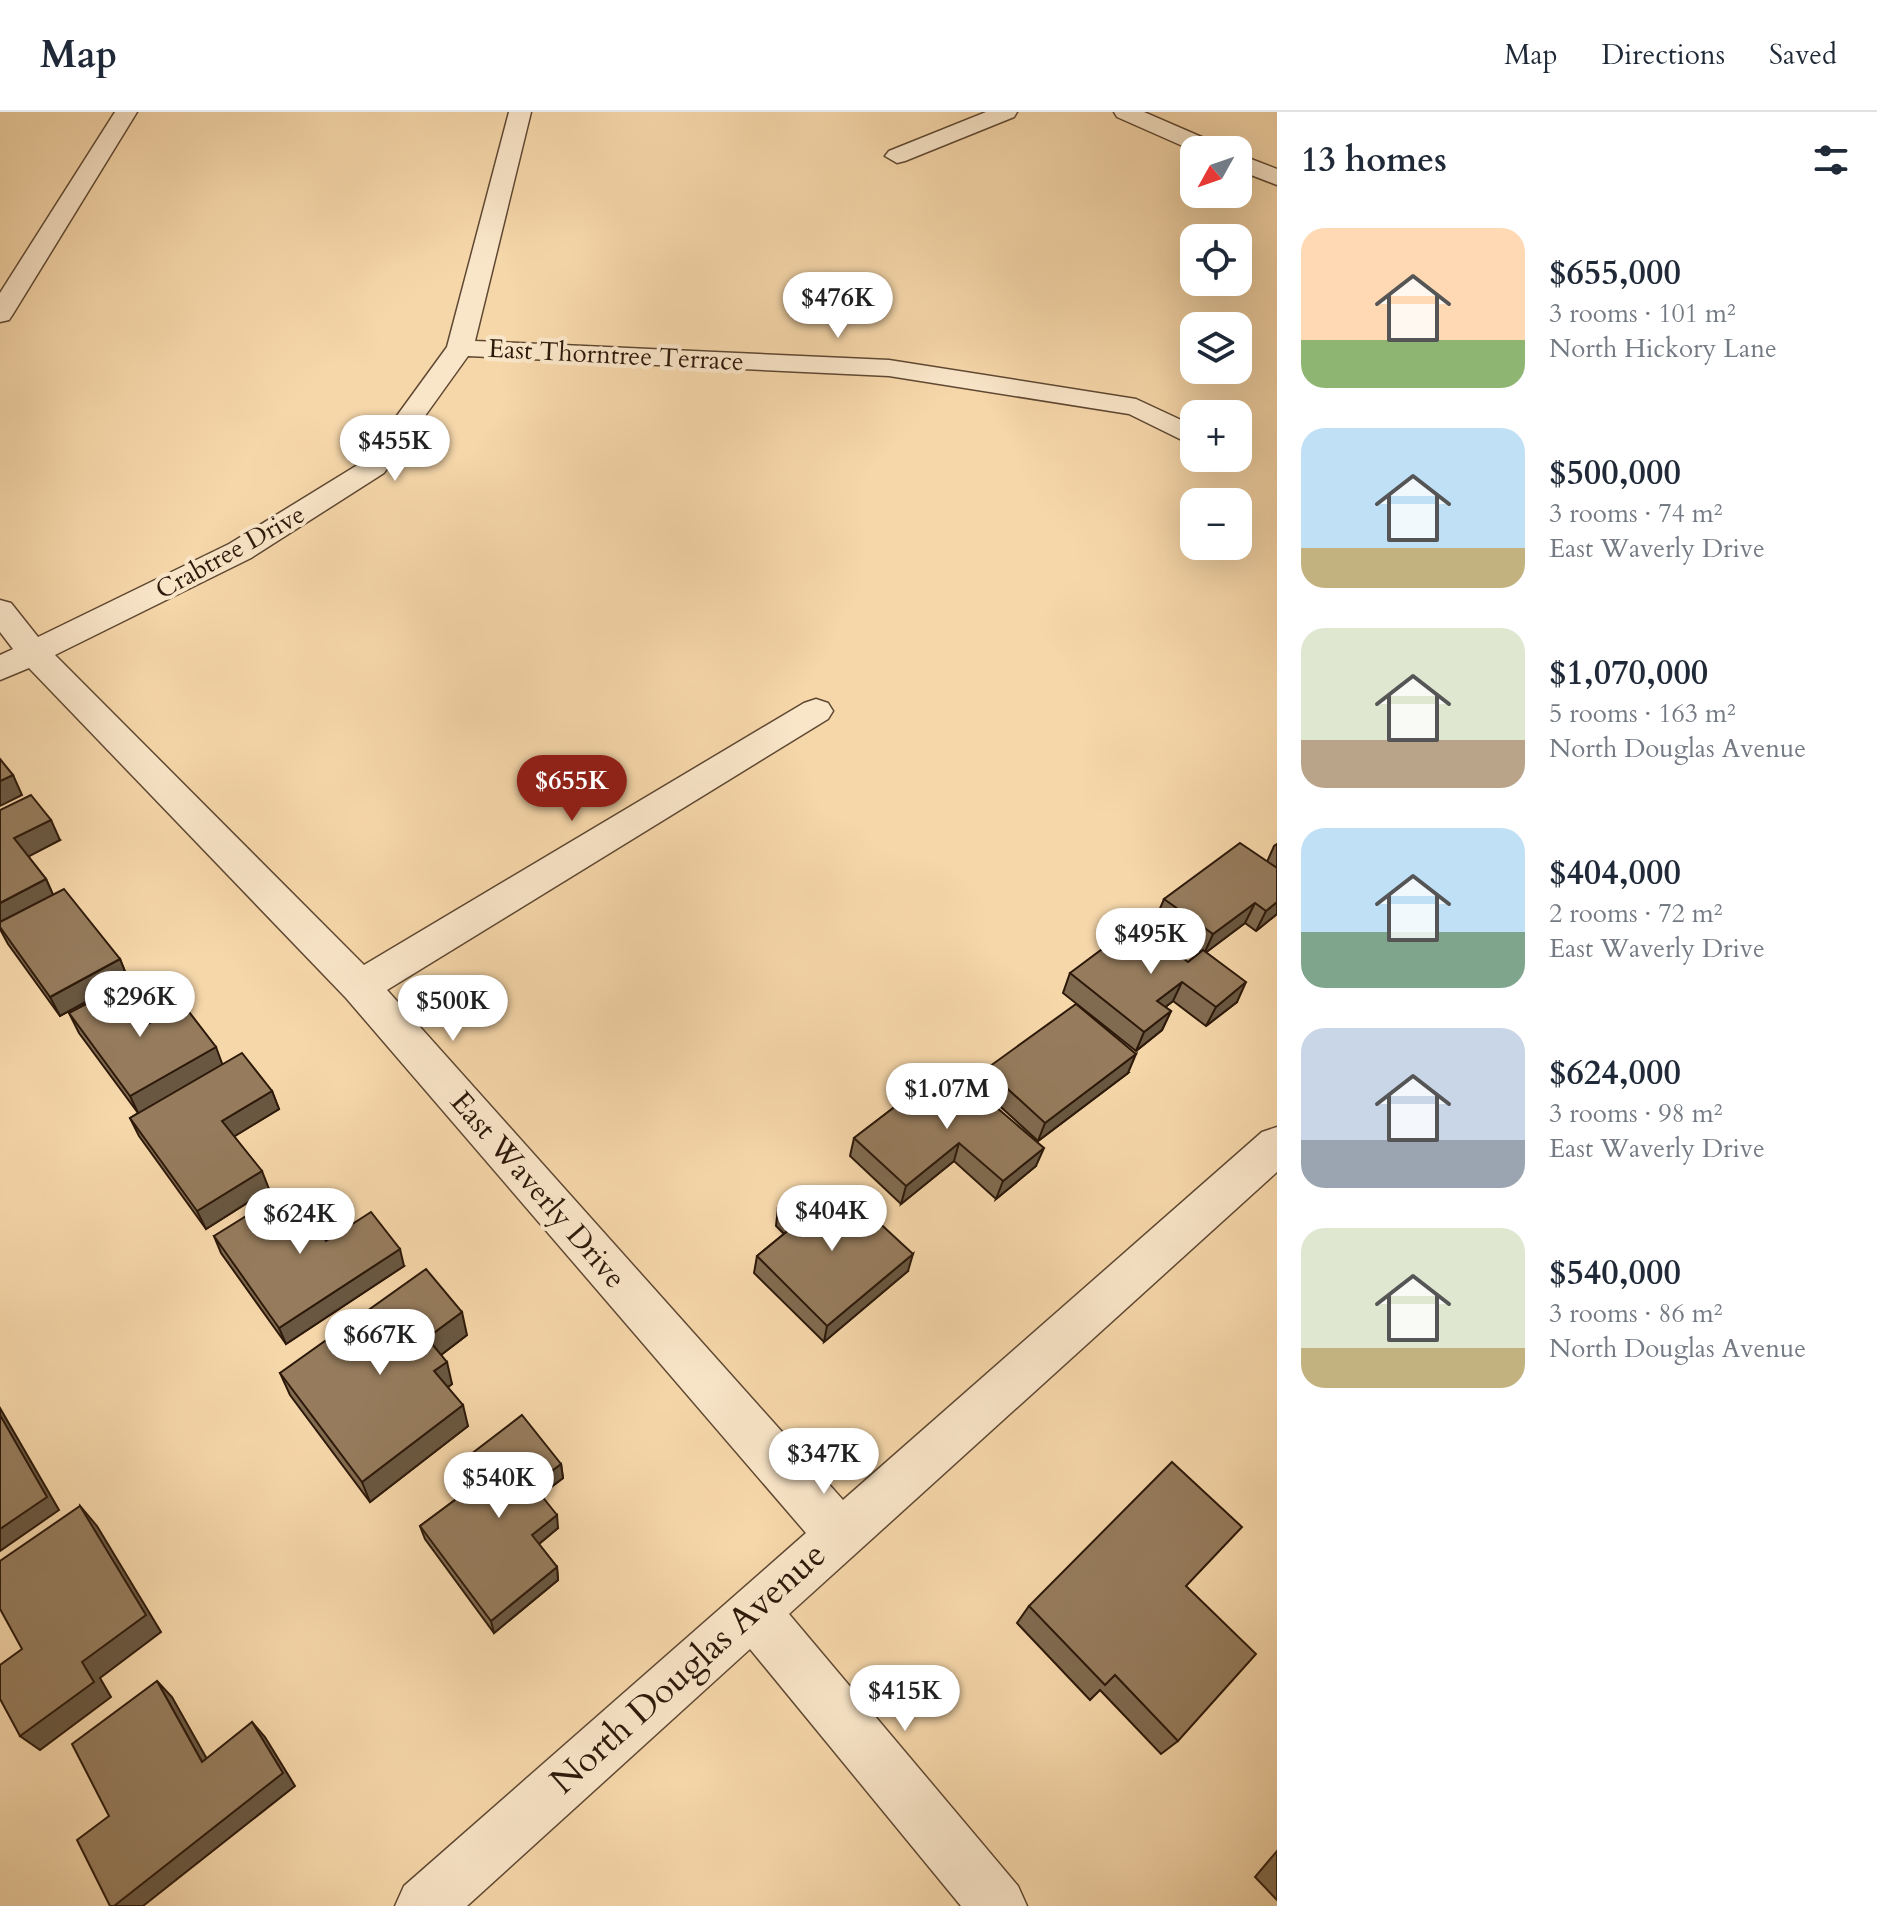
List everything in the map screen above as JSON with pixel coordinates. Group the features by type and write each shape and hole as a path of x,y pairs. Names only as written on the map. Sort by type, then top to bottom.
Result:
{"street":[{"path":"3,300 126,112"},
{"name":"Crabtree Drive","path":"17,661 240,551 374,467 460,348 520,112"},
{"path":"897,156 1006,112"},
{"path":"1125,112 1180,136"},
{"path":"1252,167 1277,178"},
{"name":"East Thorntree Terrace","path":"460,348 889,368 1136,407 1180,430"},
{"name":"East Waverly Drive","path":"0,610 17,661 360,987 839,1533"},
{"path":"360,987 816,711"},
{"name":"North Douglas Avenue","path":"424,1906 1277,1145"},
{"path":"752,1611 998,1906"}],"building":[{"path":"0,759 13,775 0,781"},
{"path":"31,795 51,820 14,838 46,879 0,903 0,810"},
{"path":"1240,843 1277,868 1277,902 1266,911 1255,903 1213,934 1164,899"},
{"path":"64,889 120,959 50,997 0,927 0,922"},
{"path":"1137,923 1188,962 1203,950 1246,982 1216,1007 1182,982 1157,1001 1171,1011 1144,1032 1070,973"},
{"path":"120,986 148,1024 183,1004 216,1047 130,1096 69,1013"},
{"path":"1076,1004 1136,1054 1045,1123 986,1069"},
{"path":"242,1053 272,1091 222,1121 262,1171 197,1211 130,1118"},
{"path":"948,1066 1044,1148 1003,1181 959,1143 906,1186 854,1138"},
{"path":"804,1188 824,1207 845,1191 913,1254 827,1326 757,1256 796,1224 778,1208"},
{"path":"288,1190 326,1241 371,1212 400,1249 279,1328 214,1236"},
{"path":"426,1269 462,1312 427,1338 447,1362 434,1371 463,1405 362,1482 280,1373"},
{"path":"0,1415 47,1497 0,1529"},
{"path":"522,1415 561,1464 533,1485 557,1515 532,1535 557,1567 491,1621 420,1526 483,1479 466,1458"},
{"path":"1172,1462 1242,1527 1186,1586 1256,1654 1178,1741 1115,1675 1105,1685 1029,1606"},
{"path":"80,1506 146,1615 82,1662 94,1682 20,1736 0,1699 0,1665 22,1649 0,1609 0,1561"},
{"path":"157,1681 202,1762 252,1722 283,1773 114,1906 110,1906 77,1840 109,1816 72,1744"}]}
